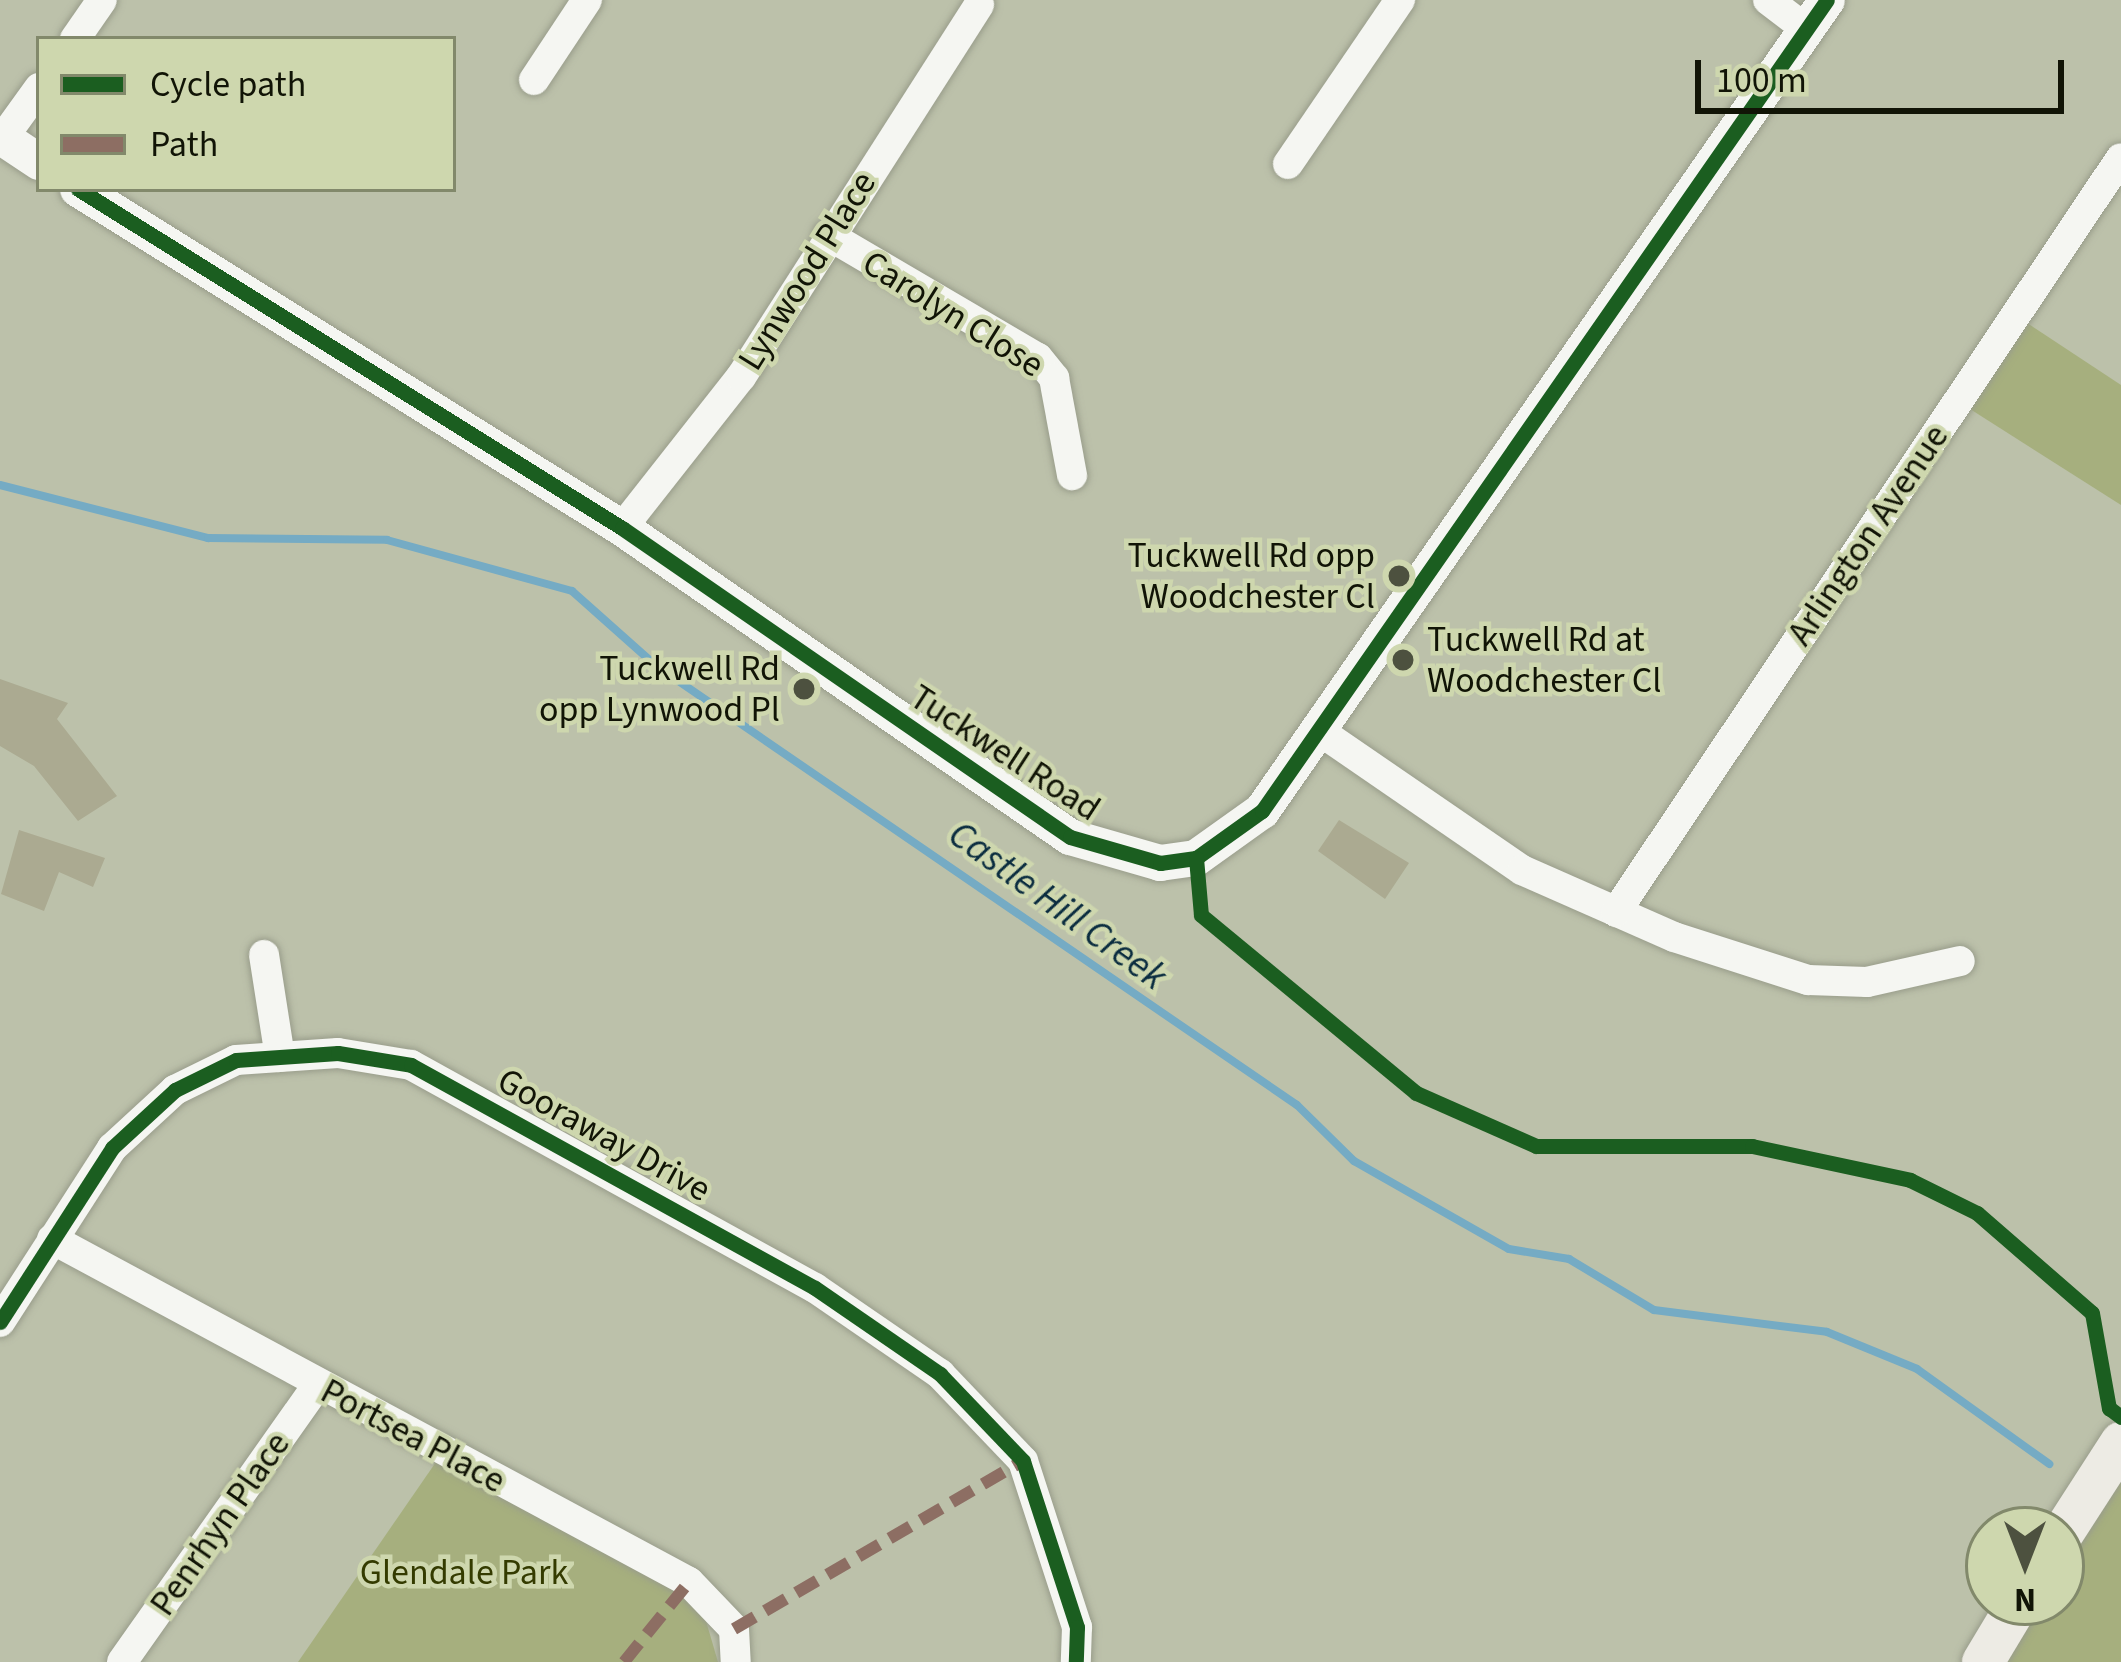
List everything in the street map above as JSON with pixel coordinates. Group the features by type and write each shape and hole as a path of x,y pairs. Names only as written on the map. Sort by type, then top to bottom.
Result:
{"main road":[{"path":"2080,1506 2121,1443"},
{"path":"1983,1662 2005,1626"}],"street":[{"path":"77,36 102,0"},
{"path":"534,80 587,0"},
{"path":"1288,164 1400,0"},
{"path":"1768,0 1816,15"},
{"name":"Lynwood Place","path":"622,528 741,377 979,5"},
{"name":"Tuckwell Road","path":"83,192 622,528 1112,856 1196,858 1231,839 1321,732 1816,15"},
{"path":"36,92 2,137 36,160"},
{"name":"Arlington Avenue","path":"1616,912 2121,158"},
{"name":"Carolyn Close","path":"828,235 1038,358 1054,378 1072,476"},
{"path":"1321,732 1522,870 1616,912 1808,980 1867,982 1960,961"},
{"path":"264,955 280,1057"},
{"name":"Gooraway Drive","path":"0,1322 112,1148 175,1090 236,1060 280,1057 411,1065 756,1254 940,1374 1023,1461 1077,1627 1076,1662"},
{"name":"Portsea Place","path":"52,1239 688,1582 734,1629 736,1662"},
{"name":"Penrhyn Place","path":"122,1662 317,1386"}],"green space":[{"path":"2027,323 2121,385 2121,505 1970,409"},
{"name":"Glendale Park","path":"436,1462 701,1604 718,1662 298,1662"},
{"path":"2121,1480 2121,1662 2006,1662 2028,1626 2085,1626 2085,1536"}],"building":[{"path":"0,679 68,703 57,719 117,796 78,821 34,766 0,746"},
{"path":"1339,820 1409,863 1385,899 1318,851"},
{"path":"19,830 105,858 93,887 59,872 44,911 1,894"}],"waterway":[{"name":"Castle Hill Creek","path":"0,485 208,538 387,540 572,591 655,665 1297,1105 1354,1161 1509,1249 1569,1259 1654,1310 1827,1332 1917,1369 2049,1464"}],"marked path":[{"path":"734,1629 1023,1461"},
{"path":"624,1662 689,1582"}],"cycle path":[{"path":"83,192 622,528 1070,837 1160,863 1196,858 1262,811 1827,0"},
{"path":"1196,858 1201,915 1416,1093 1536,1146 1752,1146 1910,1180 1977,1213 2092,1313 2109,1408 2121,1417"},
{"path":"0,1322 112,1148 175,1090 236,1060 338,1053 411,1065 815,1288 940,1374 1023,1461 1077,1627 1076,1662"}],"place":[{"name":"Tuckwell Rd opp Woodchester Cl","path":"1399,576"},
{"name":"Tuckwell Rd at Woodchester Cl","path":"1403,660"},
{"name":"Tuckwell Rd opp Lynwood Pl","path":"804,689"}]}
